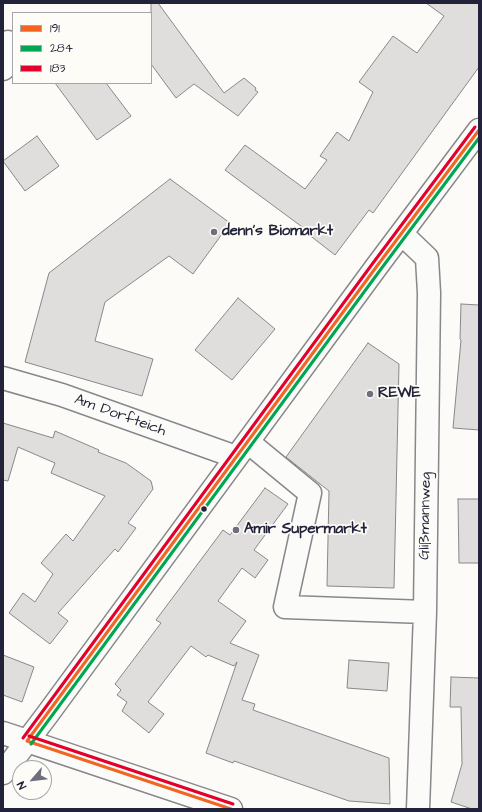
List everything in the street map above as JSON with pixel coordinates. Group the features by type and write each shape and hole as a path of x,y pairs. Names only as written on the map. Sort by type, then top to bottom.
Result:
{"street":[{"path":"3,69 8,42"},
{"path":"3,773 479,130"},
{"name":"Glißmannweg","path":"402,234 427,258 429,293 425,612 418,809"},
{"name":"Am Dorfteich","path":"3,378 242,450 310,493 285,607 425,612"},
{"path":"3,733 231,809"}],"building":[{"path":"151,3 158,3 224,93 244,78 256,88 255,90 258,92 238,116 194,84 176,98 152,65"},
{"path":"426,3 479,3 479,67 373,213 369,210 335,255 308,234 309,232 225,170 245,145 305,189 327,160 320,156 337,132 349,141 373,92 359,82 393,36 417,53 444,16"},
{"path":"56,84 107,84 131,116 97,140"},
{"path":"37,136 59,166 25,191 3,161"},
{"path":"170,179 230,223 193,274 169,256 105,302 95,341 153,359 142,396 25,362 49,273"},
{"path":"238,298 275,329 232,380 195,350"},
{"path":"461,304 479,305 479,430 453,428 461,340"},
{"path":"368,343 399,364 394,588 327,586 329,491 286,457"},
{"path":"3,423 53,438 55,431 99,450 98,452 126,463 151,481 153,489 128,523 136,528 118,552 115,549 58,613 68,621 50,644 9,613 23,593 35,602 53,574 41,563 66,534 73,541 105,496 51,473 55,463 18,447 8,481 3,480"},
{"path":"265,488 288,504 254,550 268,560 255,578 242,568 218,601 246,621 230,643 259,655 242,700 255,704 253,710 389,758 390,804 349,801 234,761 233,763 206,753 237,662 234,666 208,655 206,657 191,646 148,702 164,714 149,733 122,711 127,702 117,695 121,690 115,684 161,623 156,620 223,530 230,535"},
{"path":"458,499 479,499 479,563 459,563"},
{"path":"3,655 34,667 22,702 3,695"},
{"path":"349,660 389,663 387,691 347,688"},
{"path":"451,677 479,678 479,809 472,809 451,802 462,764 461,707 450,707"}],"transit line":[{"name":"183","path":"23,738 475,127"},
{"name":"191","path":"27,741 479,130"},
{"name":"284","path":"31,744 479,138"},
{"name":"183","path":"29,736 233,804"},
{"name":"191","path":"27,741 231,809"}],"place":[{"name":"denn's Biomarkt","path":"214,232"},
{"name":"REWE","path":"370,394"},
{"name":"Amir Supermarkt","path":"236,530"}]}
